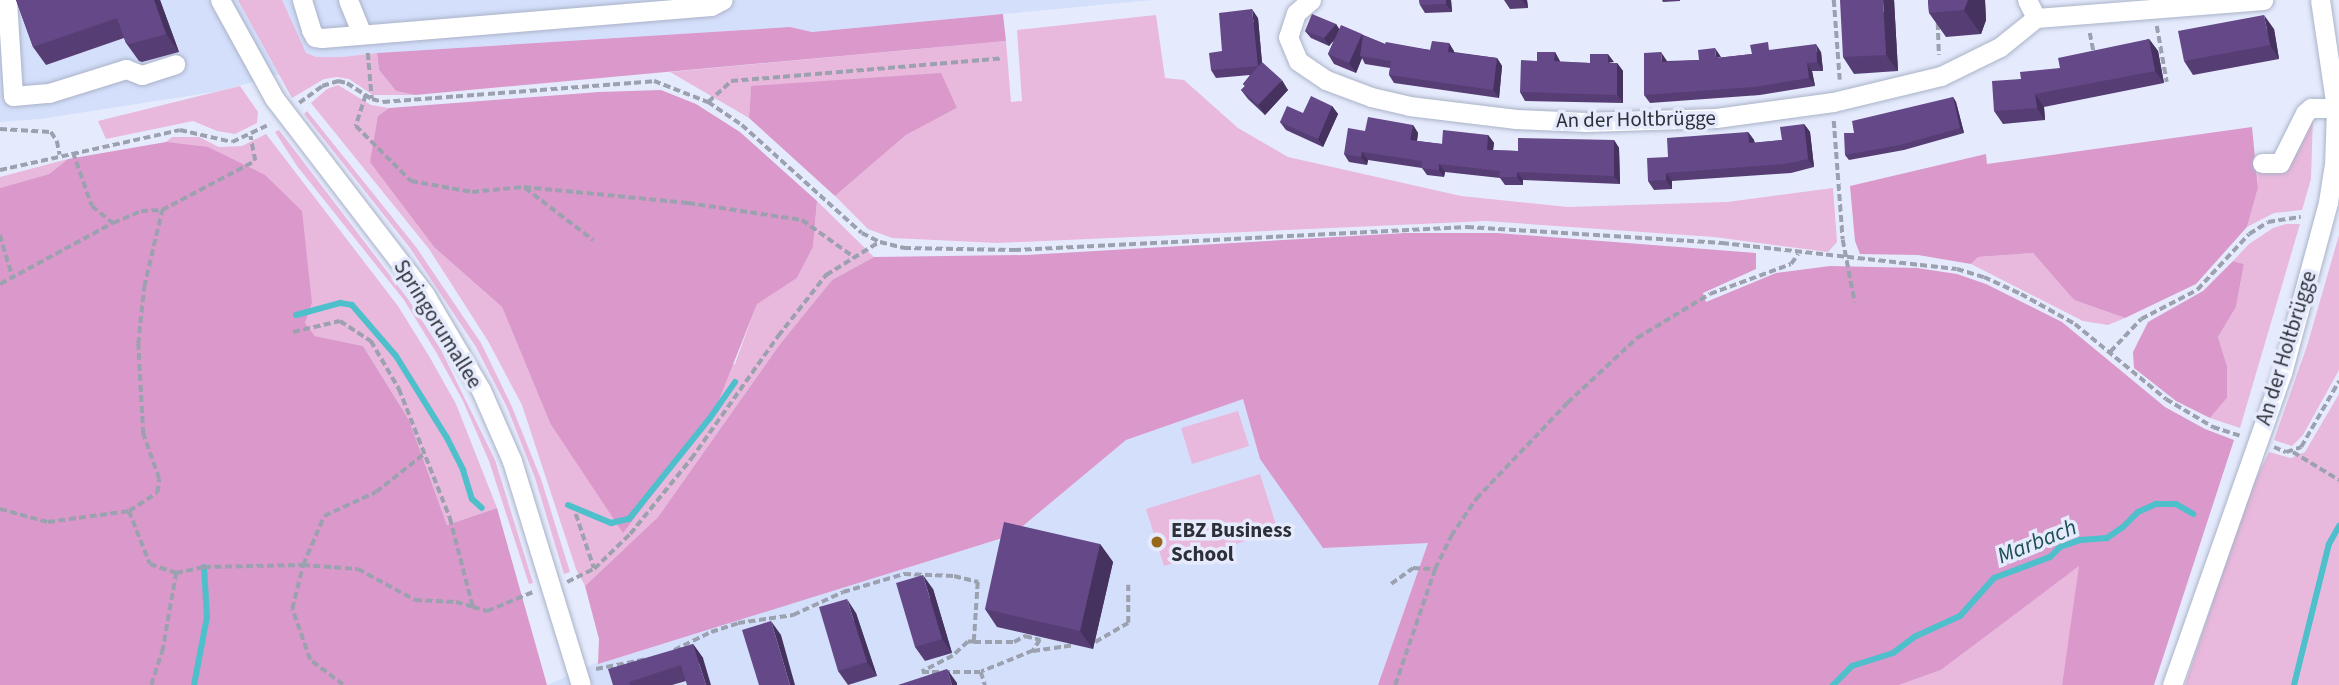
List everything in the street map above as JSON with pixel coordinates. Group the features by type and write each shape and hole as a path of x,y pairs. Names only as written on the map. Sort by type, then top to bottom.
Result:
{"street":[{"path":"7,0 13,96 48,93 126,69 142,75 175,64"},
{"name":"Springorumallee","path":"220,0 274,98 425,295 464,359 512,461 579,679"},
{"path":"302,0 315,37 711,6 723,0"},
{"path":"348,0 362,34"},
{"name":"An der Holtbrügge","path":"1311,0 1296,13 1290,24 1288,37 1298,61 1326,80 1371,97 1409,106 1549,121 1661,122 1716,118 1837,101 1941,76 2000,47 2036,18"},
{"path":"2027,0 2036,18 2263,0"},
{"name":"An der Holtbrügge","path":"2172,685 2282,373 2328,202 2334,166 2336,108 2320,0"},
{"path":"2262,163 2280,163 2305,113 2311,108 2336,108"}],"path":[{"path":"1834,0 1837,101 1847,257 1855,303"},
{"path":"2156,9 2167,82"},
{"path":"1937,12 1940,53"},
{"path":"2086,14 2095,59"},
{"path":"362,34 369,55 372,99"},
{"path":"708,102 731,81 1003,58"},
{"path":"304,100 322,86 338,81 383,102 654,80 708,102 767,145 862,233 880,242 904,248 1014,250 1467,227 1722,243 1798,254 1918,263 1984,277 2075,324 2166,399 2191,415 2293,452 2339,480"},
{"path":"366,95 356,127 411,181 472,192 524,187 688,203 803,220 854,257"},
{"path":"0,170 156,134 194,131 232,142 269,125"},
{"path":"3,129 51,132 57,141 60,155"},
{"path":"0,284 12,275 113,223 141,211 162,210 255,161 250,136"},
{"path":"73,152 92,205 113,223"},
{"path":"524,187 593,240"},
{"path":"0,509 48,522 130,511 157,493 159,479 142,434 138,344 144,287 162,210"},
{"path":"2110,352 2141,319 2197,290 2249,234 2267,222 2301,217"},
{"path":"0,235 12,275"},
{"path":"130,511 150,564 176,573 191,568 303,565 358,569 415,600 456,602 487,611 594,569 630,534 691,459 807,297 826,275 880,242"},
{"path":"1395,685 1435,569 1451,536 1476,499 1567,403 1637,338 1710,294 1791,264 1798,254"},
{"path":"293,332 340,320 371,341 399,389 450,518 472,607"},
{"path":"2293,452 2311,433 2339,381"},
{"path":"343,685 310,660 292,609 303,565 324,516 376,492 424,454"},
{"path":"576,514 594,569"},
{"path":"1391,584 1413,568 1435,569"},
{"path":"151,685 162,652 176,573"},
{"path":"664,654 711,632 738,623 793,615 843,592 904,574 943,575 978,582 974,642"},
{"path":"1095,642 1129,623 1128,585"},
{"path":"1033,651 1040,639 1025,636 1014,642 968,642 953,656 922,672 981,672 1033,651 1075,645"},
{"path":"579,679 654,658"},
{"path":"981,672 985,685"}],"shaded area":[{"path":"0,0 1153,0 812,32 790,27 377,53 342,57 220,91 40,119 0,122"},
{"path":"238,0 282,0 306,53 316,57 342,57 377,53 379,70 396,91 415,95 373,95 349,79 337,77 324,79 292,98"},
{"path":"1003,14 1006,41 415,95 396,91 379,70 377,53 790,27 812,32"},
{"path":"1156,15 1165,78 1184,80 1238,128 1288,157 1461,196 1568,207 1727,202 1833,188 1837,242 1828,252 1714,237 1486,221 998,243 892,238 868,229 835,196 906,135 957,108 950,95 751,87 749,118 670,72 1006,41 1011,102 1022,101 1017,30"},
{"path":"941,73 957,108 906,135 835,196 749,118 751,86"},
{"path":"338,85 371,105 389,108 378,116 435,248 502,307 550,423 735,364 757,303 797,278 813,247 817,201 874,257 832,280 780,344 658,517 585,586 576,569 522,405 488,341 429,249 311,103 327,89"},
{"path":"240,86 258,112 257,123 235,134 217,131 193,121 106,139 98,121"},
{"path":"661,90 696,104 740,132 817,201 813,247 797,278 757,304 713,415 623,533 550,423 502,307 435,248 370,162 378,116 389,108"},
{"path":"307,111 416,247 481,343 512,407 541,479 570,572 564,574 535,478 507,407 476,347 410,248 304,114"},
{"path":"2313,116 2311,179 2302,210 2274,213 2247,227 2258,188 2257,169 2286,173 2291,155"},
{"path":"2252,127 2258,188 2247,227 2196,284 2125,318 2074,300 2033,253 1978,257 1971,264 1918,255 1860,254 1855,241 1850,186 1986,154 1987,164"},
{"path":"279,130 408,299 441,350 495,460 533,583 529,584 489,461 463,401 436,352 404,300 297,166 275,132"},
{"path":"266,134 398,306 429,356 456,404 497,508 447,525 409,420 363,346 315,336 305,323 312,302 166,142 172,137 199,137 219,147 242,146"},
{"path":"166,142 208,147 265,175 302,211 312,303 305,323 315,336 363,346 409,420 447,525 497,508 547,685 0,685 0,188 49,174 68,159"},
{"path":"68,159 49,174 0,188 0,177"},
{"path":"2300,224 2240,428 2210,418 2227,398 2227,366 2218,337 2236,307 2244,264 2233,261 2249,244 2273,228"},
{"path":"1406,233 1497,233 1756,253 1756,269 1703,293 1706,302 1776,273 1830,266 1917,268 1957,274 1986,284 2062,322 2165,407 2205,429 2234,440 2154,685 2062,685 2079,566 1941,670 1899,685 1378,685 1428,543 1323,548 1260,459 1243,399 1126,440 1012,535 598,664 599,639 585,586 658,517 780,344 832,280 874,257 1026,255"},
{"path":"2339,235 2339,370 2303,435 2292,446 2274,440 2307,346"},
{"path":"2033,253 2074,300 2125,318 2108,325 2083,321 1971,264 1978,257"},
{"path":"2233,261 2244,264 2236,307 2218,337 2227,366 2227,398 2210,418 2176,401 2134,368 2133,352 2148,322 2203,291"},
{"path":"2339,394 2339,685 2185,685 2249,492 2269,452 2291,458 2305,452"},
{"name":"EBZ Business School","path":"1243,398 1260,459 1428,543 1378,685 547,685 598,662 1012,535 1126,440"},
{"path":"1238,411 1249,446 1192,464 1181,428"},
{"path":"1260,474 1278,531 1164,566 1146,509"},
{"path":"2080,565 2062,685 1899,685 1941,670"}],"building":[{"path":"16,0 154,0 166,34 126,43 117,18 33,47"},
{"path":"1419,0 1446,0 1446,4 1420,5"},
{"path":"1840,0 1883,0 1886,55 1843,57"},
{"path":"1928,0 1968,0 1964,10 1929,13"},
{"path":"1252,9 1258,66 1211,70 1209,53 1222,51 1219,13"},
{"path":"1312,14 1336,24 1324,38 1305,31"},
{"path":"2264,15 2270,45 2184,61 2178,31"},
{"path":"1341,25 1362,34 1349,63 1328,54"},
{"path":"1363,35 1385,44 1386,42 1430,50 1432,41 1449,43 1448,52 1497,58 1493,90 1389,75 1391,61 1360,56"},
{"path":"2149,39 2155,71 2035,94 2037,108 1994,111 1992,81 2021,79 2020,72 2060,68 2058,58"},
{"path":"1768,42 1769,50 1816,44 1817,62 1807,63 1809,78 1754,87 1644,95 1644,53 1661,52 1662,62 1699,60 1698,50 1715,48 1716,58 1752,54 1750,45"},
{"path":"1537,52 1555,52 1554,61 1590,63 1590,54 1608,54 1608,63 1617,63 1617,95 1520,92 1521,60 1537,61"},
{"path":"1262,62 1282,80 1258,105 1241,90"},
{"path":"1311,96 1332,106 1318,139 1280,122 1287,106 1303,113"},
{"path":"1953,97 1960,128 1900,145 1845,155 1844,133 1854,133 1852,121"},
{"path":"1368,117 1413,125 1410,140 1442,144 1443,130 1488,135 1487,150 1518,151 1518,138 1614,140 1614,176 1517,172 1517,177 1499,177 1500,171 1439,164 1439,170 1421,168 1422,161 1362,152 1361,157 1344,154 1348,128 1365,131"},
{"path":"1804,124 1808,159 1785,164 1666,173 1666,180 1648,181 1647,158 1668,157 1667,138 1748,132 1749,143 1782,140 1780,127"},
{"path":"1004,522 1100,544 1080,631 985,609"},
{"path":"923,575 942,639 915,647 896,583"},
{"path":"847,599 867,662 838,671 819,607"},
{"path":"771,621 790,685 759,685 742,630"},
{"path":"693,644 706,685 687,685 681,665 629,682 630,685 613,685 608,669"},
{"path":"947,669 952,685 898,685"}],"waterway":[{"path":"296,315 340,303 352,305 396,356 447,438 463,470 472,499 482,508"},
{"path":"568,505 611,523 629,519 710,418 735,382"},
{"name":"Marbach","path":"1833,685 1852,666 1893,653 1914,637 1960,616 1994,578 2050,557 2060,547 2080,540 2107,538 2138,512 2156,504 2176,504 2193,514"},
{"path":"2294,685 2329,544 2339,526"},
{"path":"194,685 207,617 204,567"}],"place":[{"name":"EBZ Business School","path":"1157,542"}]}
